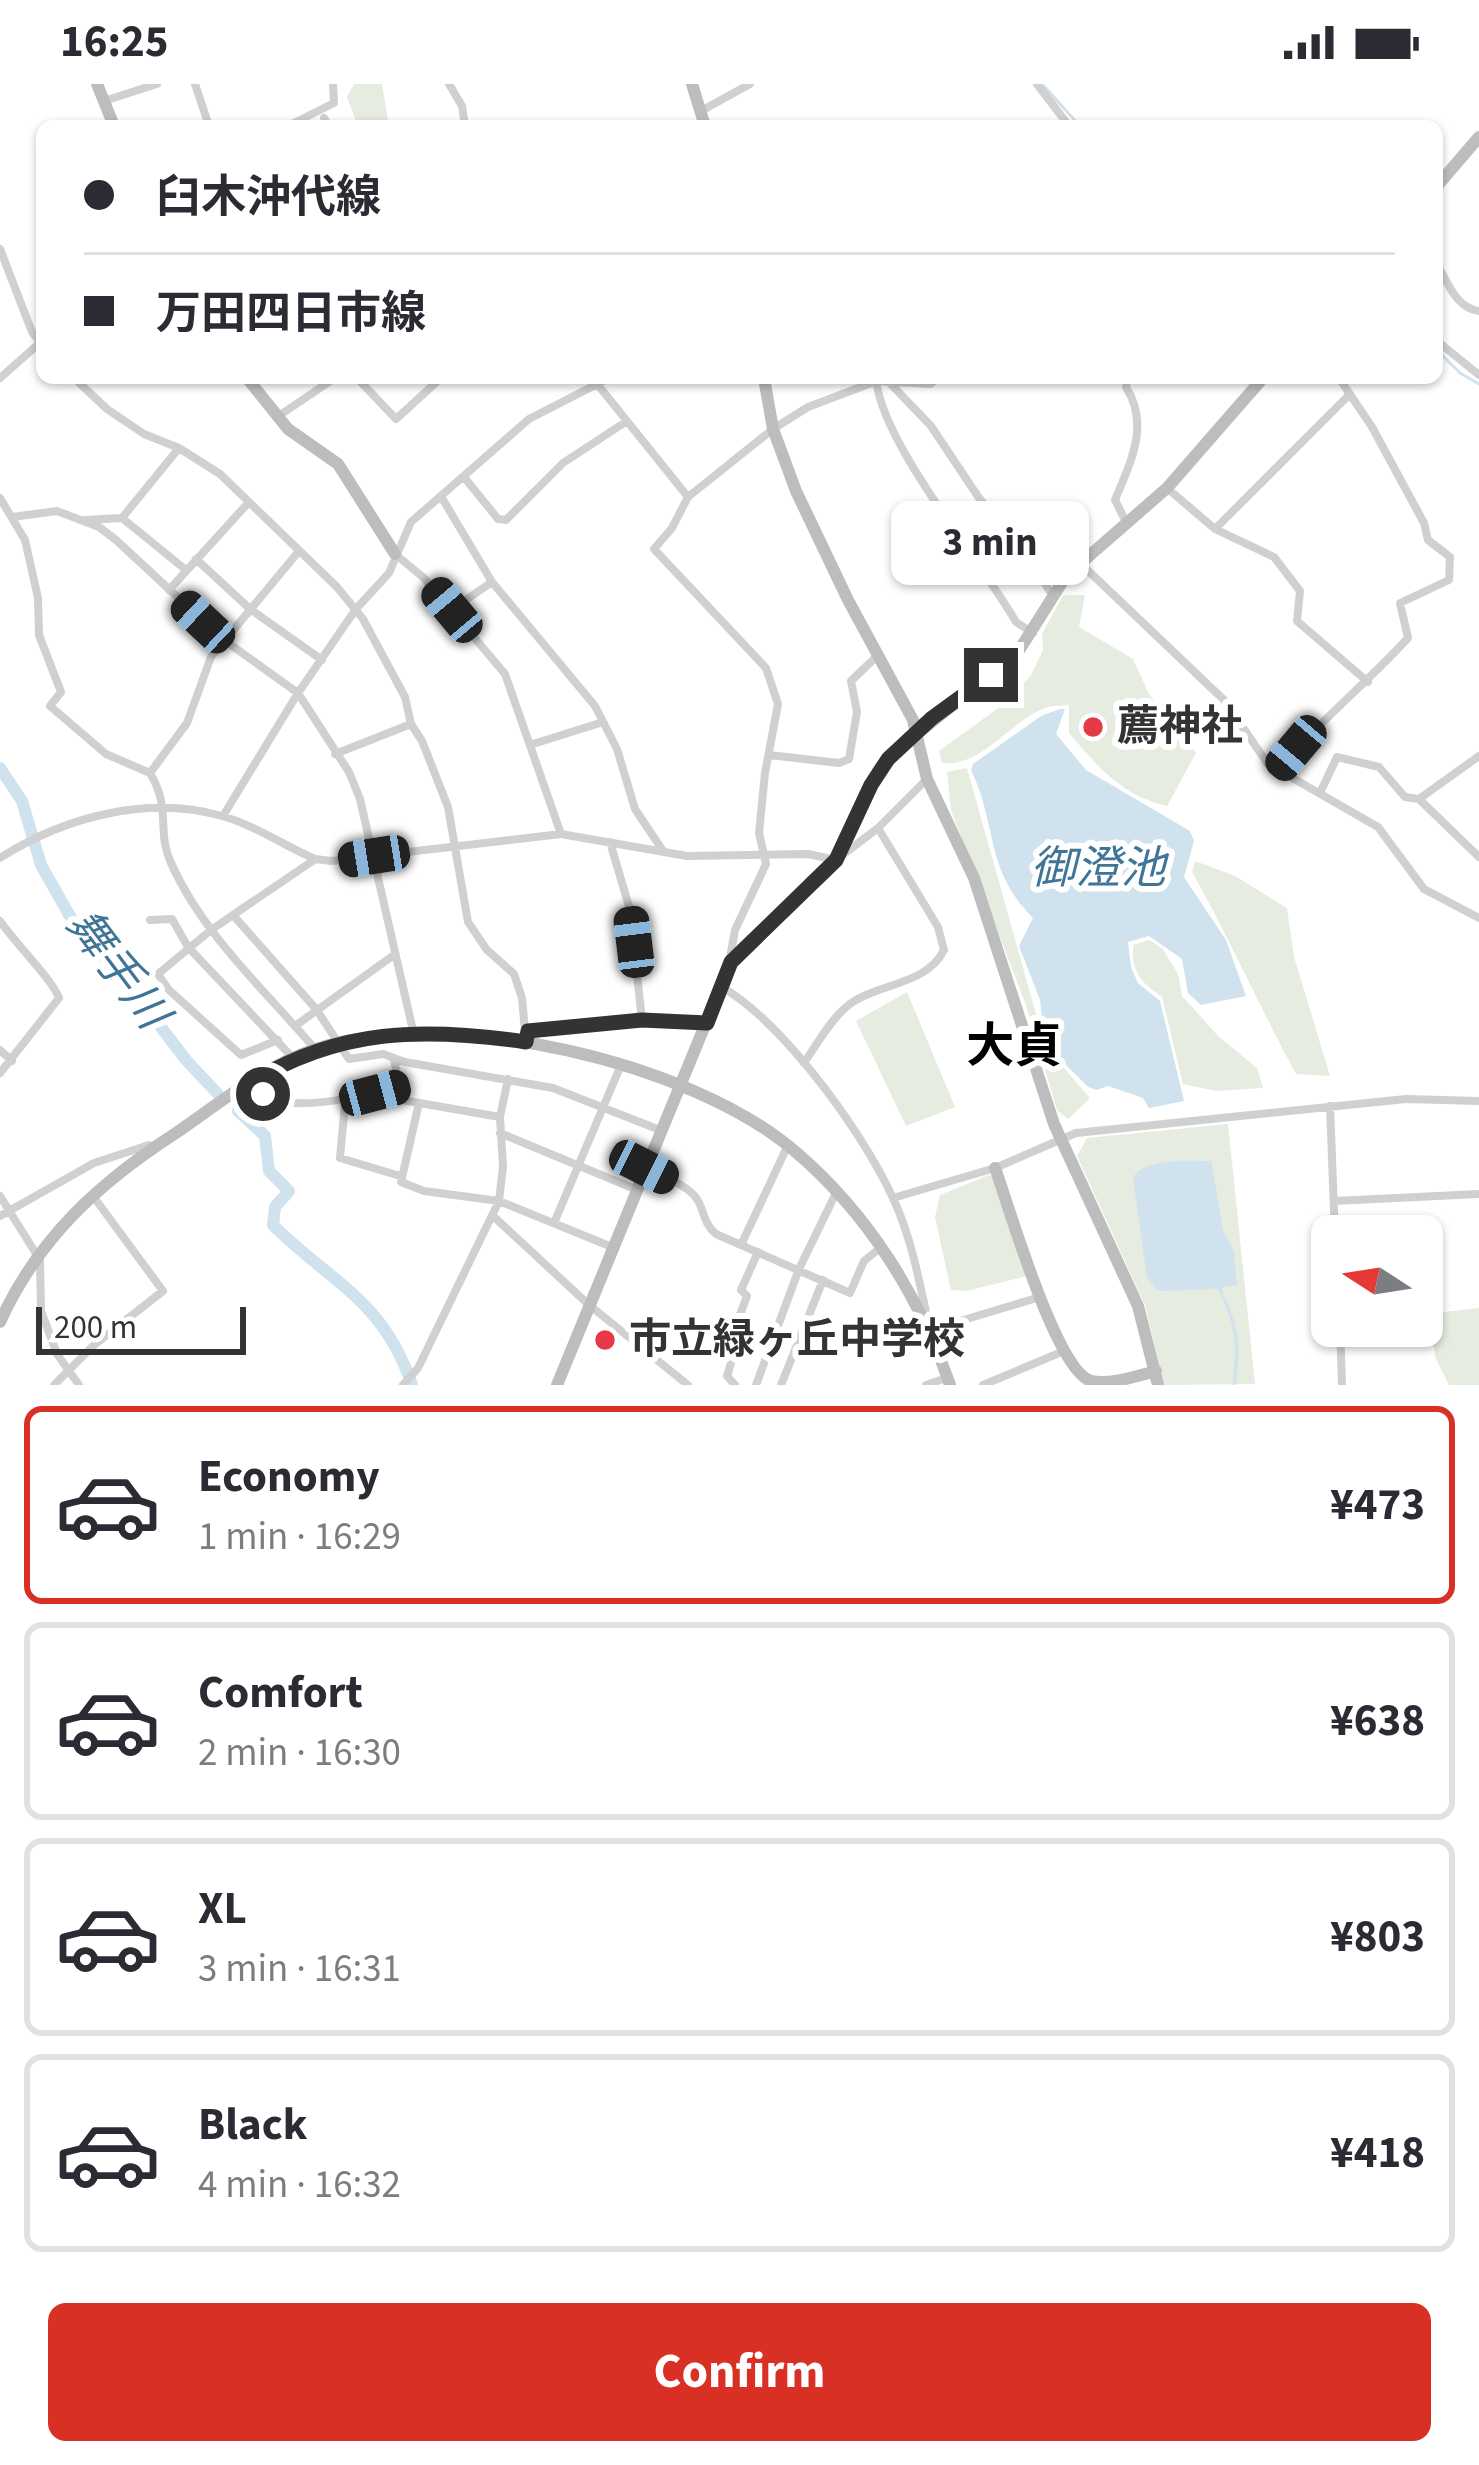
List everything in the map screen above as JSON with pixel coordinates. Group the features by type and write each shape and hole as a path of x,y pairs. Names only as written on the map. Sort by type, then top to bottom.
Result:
{"main road":[{"path":"97,84 112,120"},
{"path":"692,84 701,120"},
{"path":"1443,179 1479,137"},
{"path":"252,384 277,417 338,464 395,554"},
{"path":"765,384 773,429 796,491 913,720 927,779 974,878 1040,1087 1138,1306 1157,1378 1095,1382 1080,1376 1040,1297 995,1168"},
{"path":"556,1385 728,969 836,860 881,769 916,733 1008,661 1033,633 1078,562 1167,488 1257,384"},
{"path":"0,1322 37,1254 92,1195 146,1152 293,1058 339,1042 414,1035 527,1037 681,1088 741,1113 788,1145 837,1192 880,1248 930,1330 949,1382"}],"street":[{"path":"104,101 157,84"},
{"path":"195,84 206,120"},
{"path":"300,120 334,103 332,84"},
{"path":"449,84 464,120"},
{"path":"702,120 750,84"},
{"path":"1037,84 1065,120"},
{"path":"0,249 36,337"},
{"path":"1443,274 1467,310 1479,311"},
{"path":"1443,346 1479,375"},
{"path":"0,378 36,347"},
{"path":"80,384 144,434 179,448 220,474 356,609 406,697 411,724 445,798 468,922 514,974 527,1037 642,1020 707,1023"},
{"path":"277,417 326,384"},
{"path":"363,384 396,418 434,384"},
{"path":"728,969 735,930 766,864 759,833 778,704 766,668 654,549 672,528 688,496 773,429 808,407 867,384"},
{"path":"880,384 878,404 898,437 1016,622 1033,633"},
{"path":"885,384 931,426 1053,596"},
{"path":"1126,384 1136,402 1140,428 1115,500 1127,524"},
{"path":"1278,770 1408,638 1400,603 1449,580 1452,570 1450,557 1429,540 1378,438 1342,384"},
{"path":"223,816 356,609 389,573 411,522 529,419 598,385 688,496"},
{"path":"1215,529 1348,395"},
{"path":"464,477 498,519 506,520 563,463 627,421"},
{"path":"122,518 179,448"},
{"path":"1167,488 1215,529 1274,557 1300,591 1297,621 1368,682"},
{"path":"0,498 25,540 38,598 39,635 61,692 50,706 106,754 150,773 166,811 165,848 183,887 211,930 315,1049"},
{"path":"442,498 492,581 582,686 617,749 635,809 664,852"},
{"path":"169,590 249,502"},
{"path":"11,517 57,511 116,540 224,640 298,694 349,772 360,799 414,1035"},
{"path":"83,520 122,518 186,570"},
{"path":"150,773 187,723 211,657 299,551"},
{"path":"395,554 424,578 505,674 561,834"},
{"path":"196,559 250,609 322,660"},
{"path":"1078,562 1224,700 1261,755 1278,770 1378,827 1424,889 1479,918"},
{"path":"452,610 492,581"},
{"path":"769,755 839,763 849,759 856,712 851,681 878,654"},
{"path":"530,745 603,722"},
{"path":"335,754 411,724"},
{"path":"1320,793 1333,760 1342,756 1379,767 1406,797 1419,799 1479,857"},
{"path":"1419,799 1479,756"},
{"path":"0,858 92,816 133,809 223,816 315,859 561,834 687,856 808,854 836,860 878,829 927,779"},
{"path":"804,1063 846,1006 902,983 938,961 944,950 938,927 878,829"},
{"path":"610,842 631,910 642,1020"},
{"path":"278,1040 241,1055 160,980 161,969 315,859"},
{"path":"233,915 316,1009 349,1060 382,1054 554,1088 660,1130"},
{"path":"150,920 172,919 188,947 293,1058"},
{"path":"0,921 59,993 57,1002 0,1072"},
{"path":"295,1026 394,956"},
{"path":"722,987 804,1063 837,1105 893,1198 909,1241 930,1330 1040,1297"},
{"path":"0,1050 12,1061"},
{"path":"394,1058 402,1100 500,1117"},
{"path":"554,1223 621,1065"},
{"path":"403,1385 418,1368 499,1201 500,1117 508,1079"},
{"path":"4,1213 94,1163 146,1147 240,1084 289,1103 325,1099 345,1103 399,1086"},
{"path":"893,1198 995,1168 1061,1138 1109,1128 1406,1099 1479,1102"},
{"path":"345,1103 340,1158 400,1176"},
{"path":"418,1103 401,1182 424,1191 499,1201 612,1247"},
{"path":"1330,1106 1334,1215"},
{"path":"500,1133 635,1189"},
{"path":"741,1245 788,1145"},
{"path":"644,1167 688,1190 709,1229 850,1293 864,1261 880,1248"},
{"path":"756,1385 799,1269 837,1192"},
{"path":"55,1385 66,1370 163,1291 92,1195"},
{"path":"1334,1201 1479,1195"},
{"path":"0,1196 4,1213 37,1254 42,1283 38,1300 66,1370 80,1385"},
{"path":"493,1216 588,1304 688,1385"},
{"path":"736,1385 727,1376 729,1360 747,1296 741,1290 758,1252"},
{"path":"781,1385 823,1280"},
{"path":"1341,1347 1342,1385"},
{"path":"983,1385 1064,1351"},
{"path":"926,1385 949,1382"}],"shaded area":[{"path":"354,84 382,84 388,120 356,120 347,97"},
{"path":"1063,595 1085,595 1079,627 1133,659 1149,694 1196,753 1167,806 1137,795 1101,768 1069,733 1069,705 1035,713 971,758 942,763 939,751 1008,701 1031,675 1043,650 1042,634"},
{"path":"967,768 1045,1046 1090,1098 1068,1119 1057,1110 1026,1005 951,810 947,772"},
{"path":"1195,861 1235,876 1287,908 1294,957 1330,1076 1296,1074 1192,872"},
{"path":"1149,940 1162,948 1178,974 1182,996 1219,1037 1257,1068 1263,1088 1216,1091 1183,1084 1162,997 1143,981 1134,962 1133,945"},
{"path":"907,992 955,1107 906,1126 856,1021"},
{"path":"1228,1124 1255,1384 1164,1385 1145,1305 1077,1156 1087,1138"},
{"path":"989,1175 994,1178 1027,1276 966,1291 951,1290 935,1217 940,1195"},
{"path":"1479,1308 1479,1385 1449,1385 1436,1359 1434,1347 1443,1347 1443,1312"}],"water":[{"name":"御澄池","path":"1065,709 1056,734 1086,770 1190,831 1194,841 1184,877 1226,940 1246,996 1201,1005 1188,993 1182,959 1149,936 1128,942 1138,983 1160,1001 1184,1101 1149,1108 1143,1098 1108,1086 1088,1087 1044,1043 1040,1000 1019,946 1033,918 1006,882 971,770 1041,716"},
{"path":"1211,1161 1223,1230 1234,1252 1237,1285 1222,1287 1223,1298 1217,1289 1158,1291 1147,1278 1133,1177 1158,1163"}],"waterway":[{"path":"1042,84 1075,120"},
{"path":"1443,356 1479,384"},
{"name":"舞手川","path":"0,768 22,801 41,865 80,934 125,980 218,1094"},
{"name":"舞手川","path":"238,1111 265,1136 269,1171 289,1191 275,1207 273,1225 371,1312 400,1356 412,1385"},
{"path":"1224,1298 1236,1341 1234,1385"}],"place":[{"name":"薦神社","path":"1093,727"},
{"name":"市立緑ヶ丘中学校","path":"605,1340"}],"district":[{"name":"大貞","path":"1014,1047"}],"route":[{"path":"263,1094 249,1084 301,1054 348,1040 451,1034 526,1042 528,1031 642,1020 707,1023 731,962 836,860 888,759 932,718 991,675"}]}
